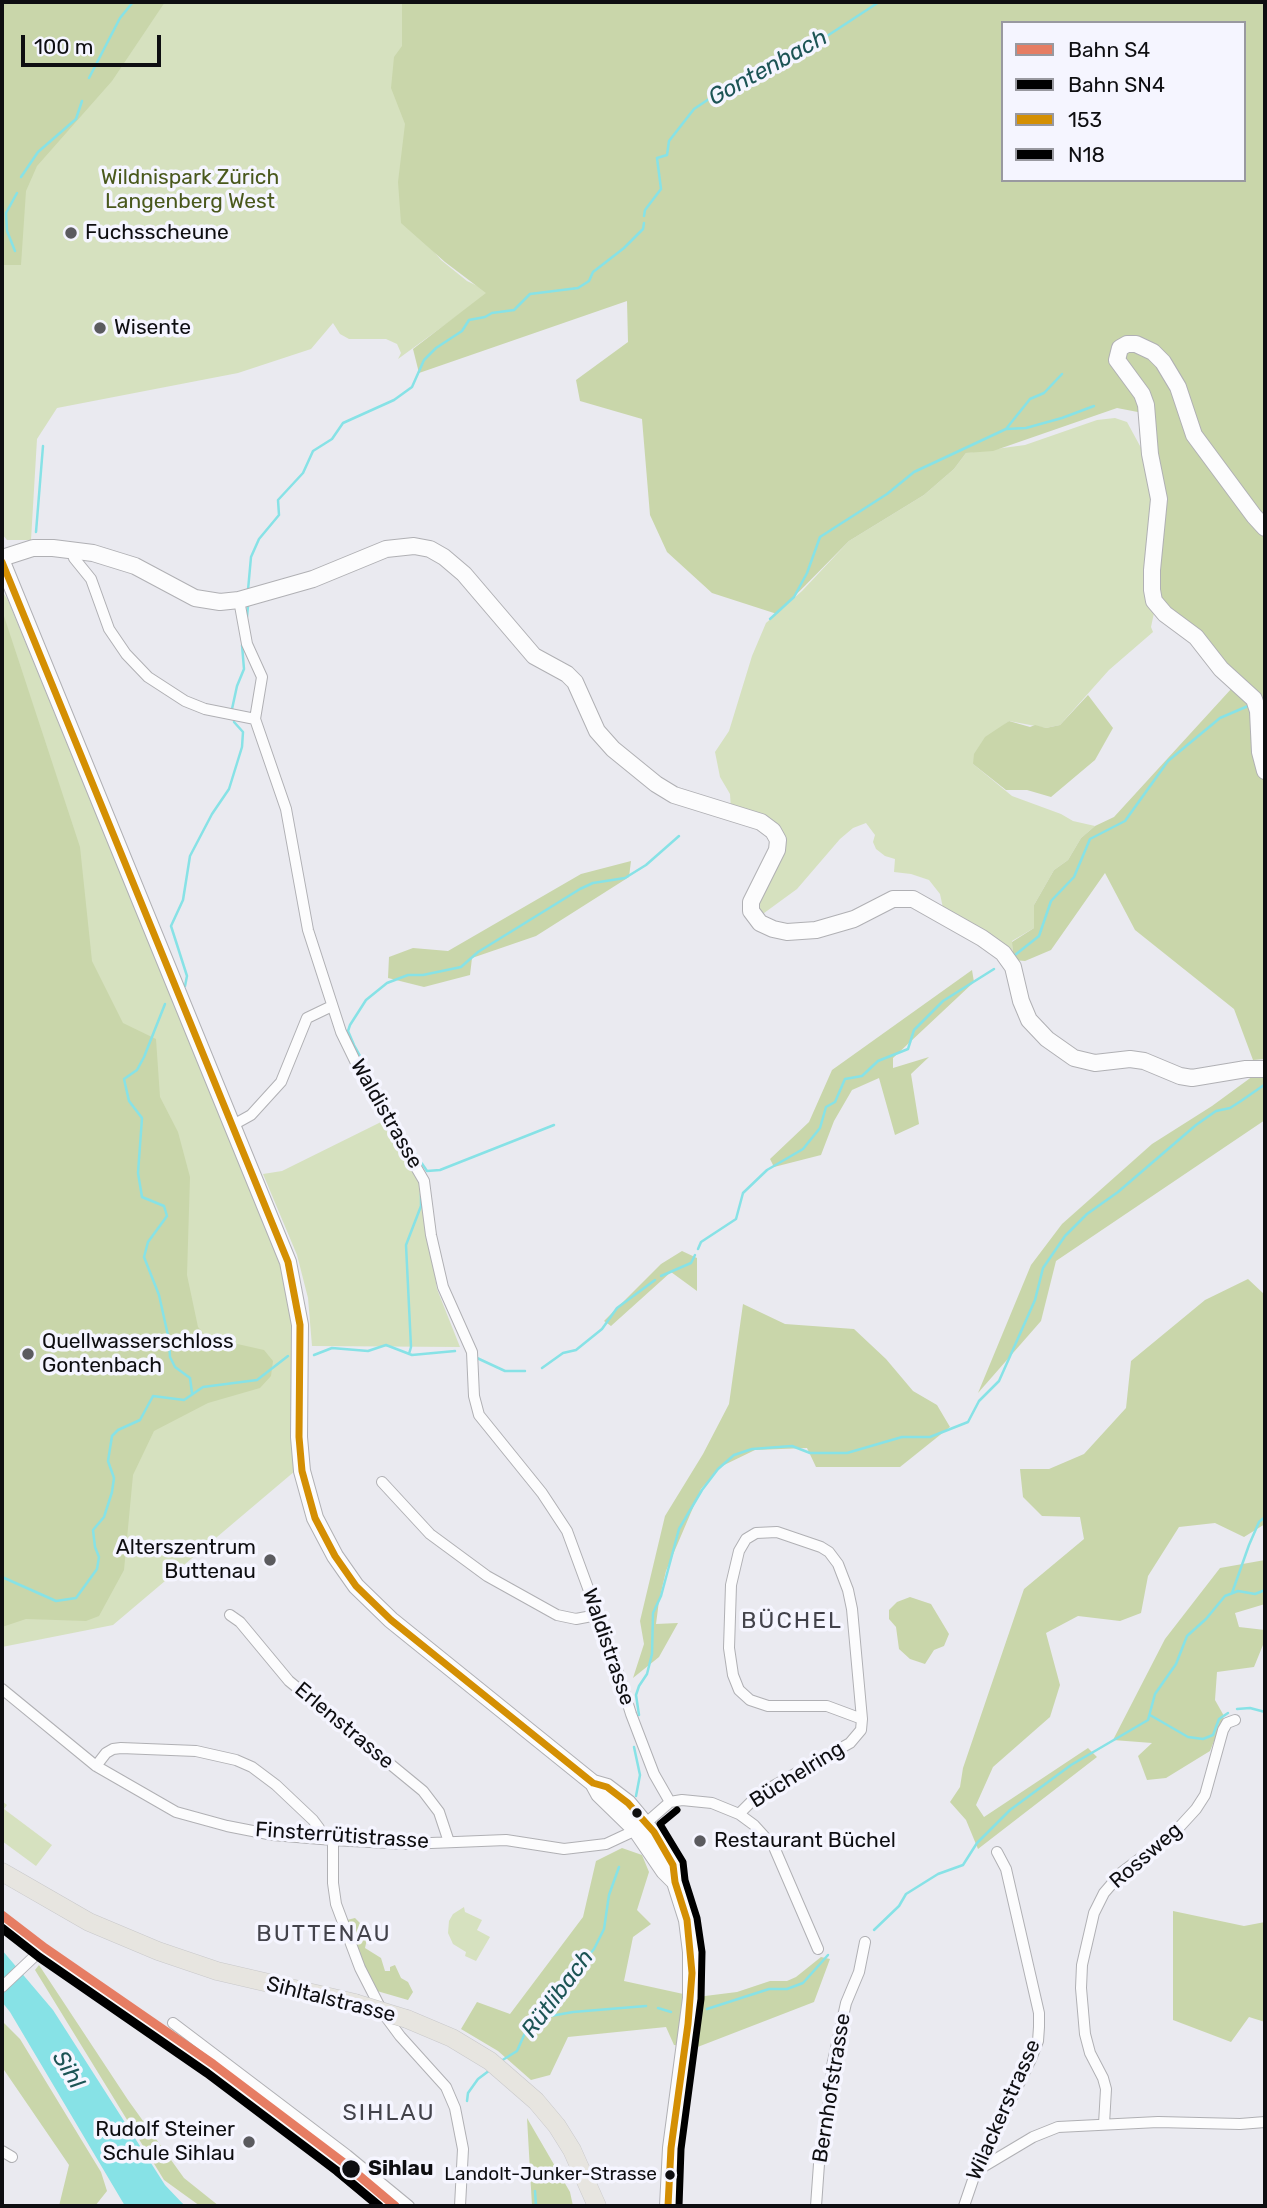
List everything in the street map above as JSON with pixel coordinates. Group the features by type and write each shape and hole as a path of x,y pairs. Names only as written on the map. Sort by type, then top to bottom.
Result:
{"main road":[{"name":"Sihltalstrasse","path":"2,1872 89,1922 158,1951 217,1971 355,2003 407,2019 462,2043 516,2081 557,2126 587,2180 597,2206"}],"street":[{"path":"1265,528 1194,435 1178,387 1163,362 1153,352 1136,344 1127,344 1120,348 1117,360 1142,394 1146,405 1150,454 1159,499 1152,570 1154,601 1165,614 1196,637 1221,669 1254,699 1258,711 1261,760 1265,771"},
{"path":"668,2206 671,2148 688,2024 692,1973 687,1920 675,1882 673,1865 661,1843 641,1827 614,1793 600,1784 593,1783 391,1620 356,1586 335,1556 315,1518 302,1471 299,1437 300,1325 292,1278 279,1237 2,560 33,548 103,555 121,560 195,598 220,602 239,600 313,579 386,549 414,546 437,552 464,574 529,651 575,682 597,731 613,749 674,795 761,822 774,831 778,840 777,850 751,902 751,911 760,923 787,932 816,930 854,919 893,899 913,899 1003,953 1013,967 1021,1001 1030,1020 1048,1039 1079,1060 1095,1063 1129,1059 1144,1061 1180,1076 1192,1078 1250,1068 1265,1069"},
{"path":"72,550 74,558 91,579 110,629 126,654 148,677 185,701 205,709 254,719 262,677 247,644 239,600"},
{"name":"Waldistrasse","path":"254,719 286,809 308,930 341,1032 360,1071 424,1181 431,1235 443,1287 472,1352 474,1396 479,1415 542,1493 567,1531 654,1774 670,1802"},
{"path":"233,1125 251,1115 281,1082 307,1018 332,1006"},
{"path":"382,1482 430,1534 487,1576 558,1615 576,1619 597,1615"},
{"name":"Büchelring","path":"670,1802 682,1800 712,1803 739,1814 759,1794 850,1743 861,1730 862,1719 852,1609 843,1575 835,1558 821,1547 777,1532 750,1535 739,1551 731,1585 729,1648 733,1675 739,1690 750,1700 768,1706 827,1706 862,1719"},
{"name":"Erlenstrasse","path":"229,1615 240,1622 289,1681 423,1791 439,1812 449,1842"},
{"name":"Finsterrütistrasse","path":"2,1689 96,1766 176,1812 273,1836 406,1844 506,1840 576,1849 606,1844 641,1827"},
{"name":"Rossweg","path":"1104,2124 1106,2089 1090,2053 1085,2034 1081,1988 1082,1965 1094,1913 1104,1892 1122,1872 1174,1833 1196,1809 1205,1795 1223,1730 1227,1723 1235,1720"},
{"path":"96,1766 106,1753 121,1748 196,1751 236,1760 252,1767 276,1785 313,1820 319,1828 321,1839"},
{"path":"641,1827 670,1802"},
{"path":"739,1814 754,1825 774,1847 818,1950"},
{"path":"333,1840 336,1903 360,1968 383,2012 446,2087 455,2108 463,2149 460,2206"},
{"name":"Wilackerstrasse","path":"964,2206 975,2171 1038,2041 1039,2013 1006,1869 997,1852"},
{"path":"2,1924 35,1956 163,2036 291,2131 382,2206"},
{"name":"Bernhofstrasse","path":"816,2206 818,2164 831,2089 832,2066 846,2003 859,1972 865,1942"},
{"path":"2,1987 35,1956"},
{"path":"173,2023 347,2155 409,2206"},
{"path":"975,2171 1058,2127 1158,2122 1265,2122"}],"green space":[{"name":"Wildnispark Zürich Langenberg West","path":"2,2 469,2 414,228 441,260 467,281 490,292 398,359 401,353 397,344 386,339 349,339 340,334 333,323 311,349 238,373 57,408 37,439 31,540 7,540 2,534"},
{"path":"2,2 165,2 112,81 37,166 26,191 21,265 2,265"},
{"path":"402,2 1265,2 1265,758 1262,705 1168,608 1158,591 1164,505 1143,413 1117,408 993,451 966,453 954,469 924,495 849,541 777,614 712,593 667,552 650,515 642,419 580,401 576,380 628,342 627,301 419,373 413,349 486,293 445,262 401,223 398,182 405,124 391,88 394,57 402,46"},
{"path":"1115,418 1127,422 1146,457 1154,492 1148,599 1154,613 1151,627 1153,632 1109,670 1060,725 1046,728 1009,721 1000,728 973,764 1012,796 1073,821 1095,826 1081,838 1068,860 1054,870 1034,905 1034,928 1012,941 1012,952 943,908 940,894 929,880 894,872 895,859 876,849 873,842 875,835 866,823 853,828 840,839 797,889 760,916 756,907 784,840 731,809 730,794 720,777 715,752 729,731 752,656 766,623 802,591 849,541 924,495 954,469 966,453 1025,445 1097,420"},
{"path":"2,591 275,1250 285,1280 292,1325 291,1415 295,1471 113,1625 2,1647"},
{"path":"2,610 80,847 92,961 123,1023 156,1039 160,1097 178,1132 190,1177 187,1275 198,1327 211,1342 233,1343 264,1350 273,1361 271,1376 260,1388 208,1403 154,1431 133,1475 124,1570 99,1616 86,1621 26,1619 2,1627"},
{"path":"1232,688 1246,698 1253,710 1265,781 1265,1059 1253,1060 1234,1009 1135,930 1105,873 1051,950 1025,961 1013,960 1012,942 1034,928 1034,905 1054,870 1068,860 1081,838 1095,826 1114,817"},
{"path":"1088,695 1113,728 1095,760 1051,797 1027,790 1006,790 973,764 974,754 985,737 1009,721 1030,727 1060,725"},
{"path":"631,861 629,877 536,936 472,958 470,975 424,987 388,978 389,957 413,948 448,951 581,874"},
{"path":"972,970 974,982 893,1058 893,1068 929,1057 911,1074 919,1124 895,1135 879,1078 852,1090 834,1121 821,1155 774,1167 770,1159 809,1122 832,1070"},
{"path":"1253,1076 1265,1078 1265,1120 1056,1261 1041,1321 978,1393 1031,1265 1062,1224 1152,1144"},
{"path":"383,1121 421,1185 437,1289 460,1347 312,1346 308,1298 297,1255 263,1174 282,1171"},
{"path":"682,1251 697,1258 697,1291 671,1272 611,1326 604,1321 661,1264"},
{"path":"1248,1279 1265,1295 1265,1524 1244,1537 1215,1523 1179,1527 1148,1576 1141,1613 1120,1621 1078,1616 1046,1633 1060,1685 1050,1717 993,1767 976,1805 984,1817 1088,1748 1097,1757 978,1849 966,1820 950,1802 960,1787 963,1768 1024,1589 1084,1539 1080,1517 1042,1516 1023,1497 1020,1469 1049,1469 1084,1454 1126,1408 1131,1361 1205,1300"},
{"path":"743,1304 785,1324 854,1329 886,1359 913,1391 937,1405 950,1427 900,1467 816,1467 807,1448 755,1450 720,1467 701,1489 666,1571 656,1624 678,1623 659,1657 633,1678 644,1644 640,1621 665,1516 703,1454 729,1404"},
{"path":"1265,1560 1265,1604 1235,1613 1239,1627 1265,1630 1265,1640 1254,1667 1217,1672 1215,1700 1224,1716 1210,1751 1166,1778 1147,1780 1138,1756 1152,1743 1113,1740 1165,1639 1220,1568"},
{"path":"910,1597 931,1604 949,1634 944,1646 934,1650 925,1664 910,1659 899,1649 896,1627 889,1619 889,1610 897,1602"},
{"path":"2,1801 7,1805 4,1809 52,1845 36,1866 2,1841"},
{"path":"622,1848 642,1855 649,1872 637,1910 651,1924 633,1937 624,1981 697,1997 737,1992 770,1981 787,1981 821,1957 830,1959 814,2002 695,2048 674,2045 666,2027 568,2037 550,2075 531,2080 498,2051 461,2029 477,2002 510,2014 583,1917 596,1861"},
{"path":"464,1907 465,1912 482,1920 477,1930 490,1937 476,1961 465,1956 466,1952 453,1944 448,1933 453,1914"},
{"path":"1173,1911 1244,1926 1265,1922 1265,2022 1249,2017 1231,2042 1173,2020"},
{"path":"355,1918 362,1925 367,1939 365,1948 381,1958 385,1971 390,1971 390,1967 395,1965 401,1978 408,1982 413,1992 408,2000 377,1991 362,1977 347,1920"},
{"path":"39,1965 128,2100 184,2178 219,2206 200,2206 164,2180 35,1970"},
{"path":"2,2021 20,2039 101,2172 107,2191 95,2206 59,2206 69,2165 2,2067"},
{"path":"527,2118 570,2192 573,2206 532,2206"}],"water":[{"name":"Sihl","path":"2,1950 53,2010 165,2185 185,2206 125,2206 2,2002"}],"waterway":[{"path":"89,78 120,18 133,2"},
{"name":"Gontenbach","path":"644,216 645,210 661,189 657,158 667,155 669,141 694,109 742,77 793,55 879,2"},
{"path":"21,177 38,152 76,119 82,101"},
{"path":"15,251 7,231 6,213 17,193"},
{"name":"Gontenbach","path":"248,590 251,557 259,539 279,515 278,500 303,473 313,451 332,439 343,423 394,400 412,387 424,360 436,348 462,331 469,320 514,310 530,294 578,288 589,281 593,272 643,229 644,223"},
{"path":"1006,429 1030,399 1044,393 1062,374"},
{"path":"770,619 794,597 807,573 820,537 887,494 914,472 1006,429 1026,428 1094,406"},
{"path":"36,532 43,446"},
{"name":"Gontenbach","path":"247,617 248,606"},
{"name":"Gontenbach","path":"232,709 244,669 242,645"},
{"path":"1015,955 1039,936 1051,901 1074,877 1090,839 1125,821 1168,761 1220,718 1248,706"},
{"name":"Gontenbach","path":"185,986 187,976 171,926 183,900 190,856 212,814 229,789 242,747 243,732 234,722"},
{"path":"554,1125 440,1170 427,1171 410,1146 354,1045 348,1031 350,1025 366,1000 387,983 408,975 423,975 461,967 478,952 580,889 593,883 625,878 646,865 679,836"},
{"path":"698,1249 701,1242 736,1219 743,1193 767,1170 803,1149 820,1128 826,1107 835,1102 845,1079 862,1076 878,1061 908,1049 914,1030 943,1001 994,969"},
{"name":"Gontenbach","path":"165,1004 137,1070 124,1079 129,1101 142,1118 138,1173 142,1197 164,1206 167,1216 148,1242 144,1257 159,1295 170,1357 175,1367 190,1378 192,1393"},
{"path":"639,1715 636,1695 647,1674 652,1654 653,1613 661,1596 679,1529 718,1469 734,1455 752,1449 792,1446 810,1453 847,1453 902,1437 930,1437 968,1422 979,1401 999,1381 1035,1300 1043,1268 1065,1236 1087,1214 1118,1192 1196,1125 1216,1111 1230,1108 1264,1085"},
{"path":"409,1354 411,1347 406,1245 421,1206 421,1194"},
{"path":"661,1276 691,1263 695,1255"},
{"path":"542,1368 563,1353 576,1350 602,1329 617,1308 655,1280"},
{"path":"314,1355 332,1348 368,1351 386,1345 412,1355 455,1351"},
{"name":"Gontenbach","path":"2,1577 56,1601 76,1598 97,1569 99,1557 93,1530 104,1517 112,1492 114,1478 108,1461 112,1436 118,1430 140,1420 153,1396 184,1400 203,1387 257,1380 288,1356"},
{"path":"477,1358 505,1371 525,1371"},
{"path":"1232,1593 1249,1545 1259,1522 1265,1517"},
{"path":"874,1930 899,1906 906,1894 938,1874 963,1865 977,1843 1010,1810 1071,1765 1148,1720 1155,1694 1176,1664 1187,1636 1225,1596 1238,1591 1255,1594 1265,1590"},
{"path":"1237,1709 1250,1708 1265,1712"},
{"path":"1150,1715 1188,1737 1203,1739 1213,1735 1219,1719 1228,1713"},
{"path":"634,1747 640,1775 636,1796"},
{"name":"Rütlibach","path":"501,2061 517,2051 525,2033 541,2021 568,1980 594,1949 604,1929 609,1895 619,1867"},
{"path":"707,2009 769,1989 787,1989 803,1983 828,1955"},
{"path":"545,2017 646,2006"},
{"path":"658,2008 671,2012"},
{"name":"Rütlibach","path":"467,2101 468,2093 478,2079 490,2070"},
{"path":"535,2191 536,2206"}],"rail line":[{"name":"S4","path":"2,1915 45,1948 213,2064 344,2163 395,2206"},
{"name":"SN4","path":"2,1928 39,1957 207,2073 379,2206"}],"transit line":[{"name":"153","path":"2,562 288,1262 300,1325 299,1437 302,1471 315,1518 335,1556 356,1586 391,1620 593,1783 607,1787 628,1803 654,1832 673,1865 675,1882 687,1920 692,1973 688,2024 671,2148 668,2206"},
{"name":"N18","path":"677,1810 660,1824 683,1862 685,1880 697,1918 702,1952 701,1999 681,2149 679,2206"}],"place":[{"name":"Fuchsscheune","path":"71,233"},
{"name":"Wisente","path":"100,328"},
{"name":"Quellwasserschloss Gontenbach","path":"28,1354"},
{"name":"Alterszentrum Buttenau","path":"270,1560"},
{"name":"Restaurant Büchel","path":"700,1841"},
{"name":"Rudolf Steiner Schule Sihlau","path":"249,2142"},
{"name":"Sihlau","path":"351,2169"},
{"name":"Landolt-Junker-Strasse","path":"670,2175"}],"district":[{"name":"BÜCHEL","path":"792,1621"},
{"name":"BUTTENAU","path":"324,1934"},
{"name":"SIHLAU","path":"389,2113"}]}
